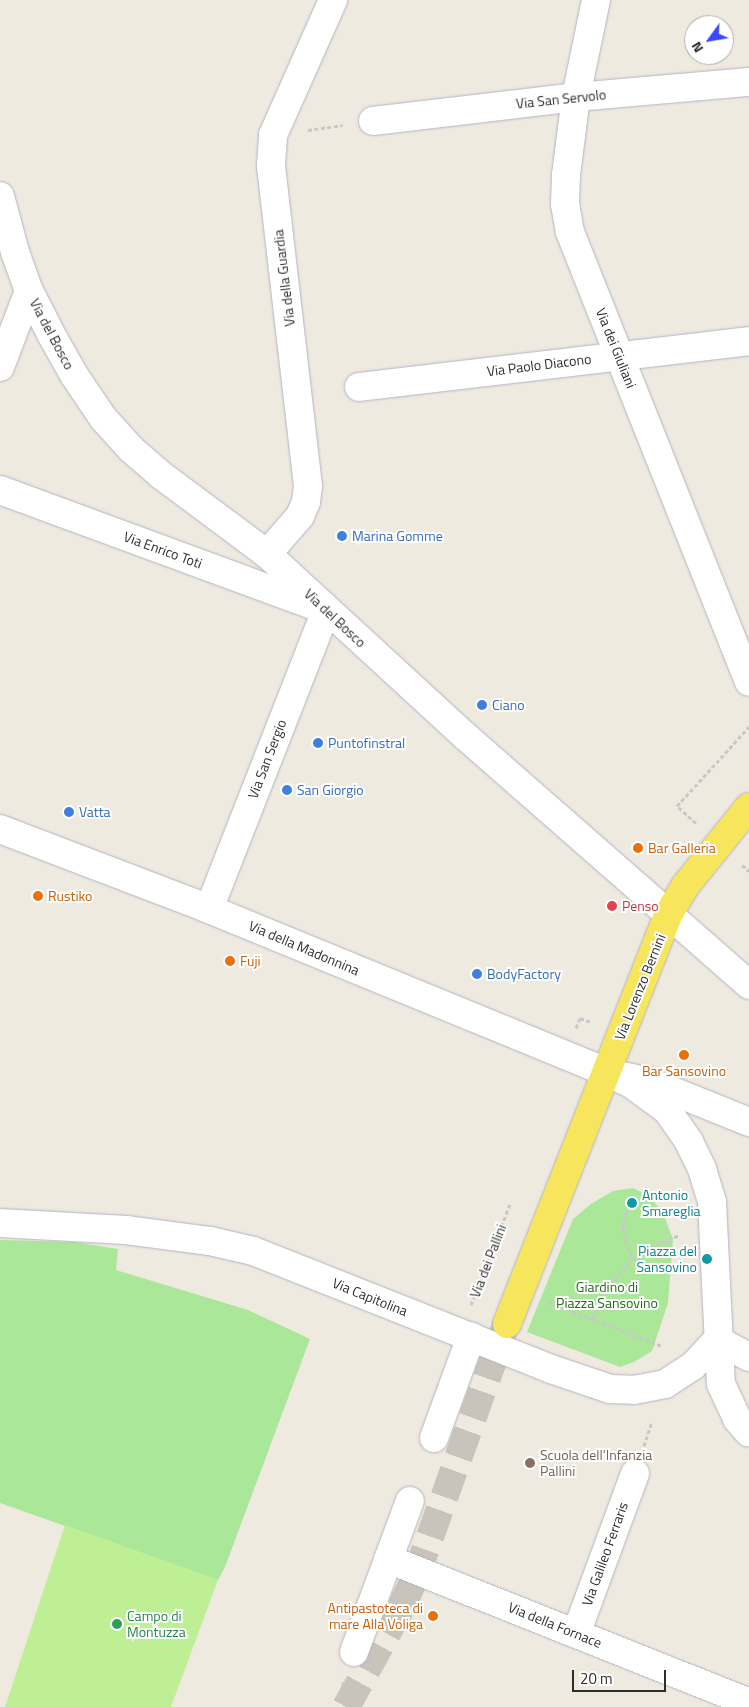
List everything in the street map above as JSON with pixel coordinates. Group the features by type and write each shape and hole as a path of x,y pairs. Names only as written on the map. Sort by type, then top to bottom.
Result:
{"main road":[{"name":"Via Lorenzo Bernini","path":"606,1072 669,913 686,885 749,807"},
{"path":"506,1324 606,1072"}],"street":[{"name":"Via della Guardia","path":"267,554 300,516 306,502 308,486 271,165 274,135 333,0"},
{"name":"Via dei Giuliani","path":"596,0 576,97 566,176 565,204 570,232 749,682"},
{"name":"Via San Servolo","path":"362,122 576,97 749,82"},
{"name":"Via del Bosco","path":"0,196 15,252 30,291 74,375 103,418 130,449 161,475 267,554 465,736 749,985"},
{"path":"0,367 30,291"},
{"name":"Via Paolo Diacono","path":"359,387 749,340"},
{"name":"Via Enrico Toti","path":"0,490 326,610"},
{"name":"Via San Sergio","path":"209,909 326,610"},
{"name":"Via della Madonnina","path":"0,829 209,909 606,1072"},
{"path":"606,1072 650,1082 749,1122"},
{"path":"606,1072 630,1082 667,1110 689,1142 702,1169 712,1202 720,1384 737,1419 749,1433"},
{"name":"Via Capitolina","path":"0,1223 126,1230 210,1241 253,1251 470,1325 551,1369 610,1389 634,1390 664,1384 693,1366 717,1340"},
{"path":"434,1438 470,1325"},
{"path":"717,1340 749,1357"},
{"name":"Via Galileo Ferraris","path":"576,1634 638,1464"},
{"path":"351,1661 410,1501"},
{"name":"Via della Fornace","path":"388,1559 749,1703"}],"path":[{"path":"305,130 362,122"},
{"path":"696,824 677,806 749,727"},
{"path":"738,861 749,871"},
{"name":"Via dei Pallini","path":"470,1325 510,1204"},
{"path":"626,1211 623,1227 625,1240 633,1258"},
{"path":"593,1319 606,1290 633,1258 650,1247 679,1235"},
{"path":"542,1300 662,1346"},
{"path":"638,1464 652,1421"},
{"path":"338,1698 351,1661"}],"green space":[{"name":"Giardino di Piazza Sansovino","path":"633,1188 651,1197 664,1216 673,1239 668,1303 652,1351 634,1362 620,1367 527,1332 573,1219 591,1204 613,1191"},
{"path":"0,1240 74,1242 118,1249 116,1270 248,1310 310,1339 225,1567 218,1580 0,1503"},
{"name":"Campo di Montuzza","path":"65,1525 218,1580 171,1707 5,1707"}],"tunnel":[{"path":"346,1707 401,1608 416,1576 506,1325"}],"place":[{"name":"Marina Gomme","path":"342,536"},
{"name":"Ciano","path":"482,705"},
{"name":"Puntofinstral","path":"318,743"},
{"name":"San Giorgio","path":"287,790"},
{"name":"Vatta","path":"69,812"},
{"name":"Bar Galleria","path":"638,848"},
{"name":"Rustiko","path":"38,896"},
{"name":"Penso","path":"612,906"},
{"name":"Fuji","path":"230,961"},
{"name":"BodyFactory","path":"477,974"},
{"name":"Bar Sansovino","path":"684,1055"},
{"name":"Antonio Smareglia","path":"632,1203"},
{"name":"Piazza del Sansovino","path":"707,1259"},
{"name":"Scuola dell'Infanzia Pallini","path":"530,1463"},
{"name":"Antipastoteca di mare Alla Voliga","path":"433,1616"},
{"name":"Campo di Montuzza","path":"117,1624"}]}
